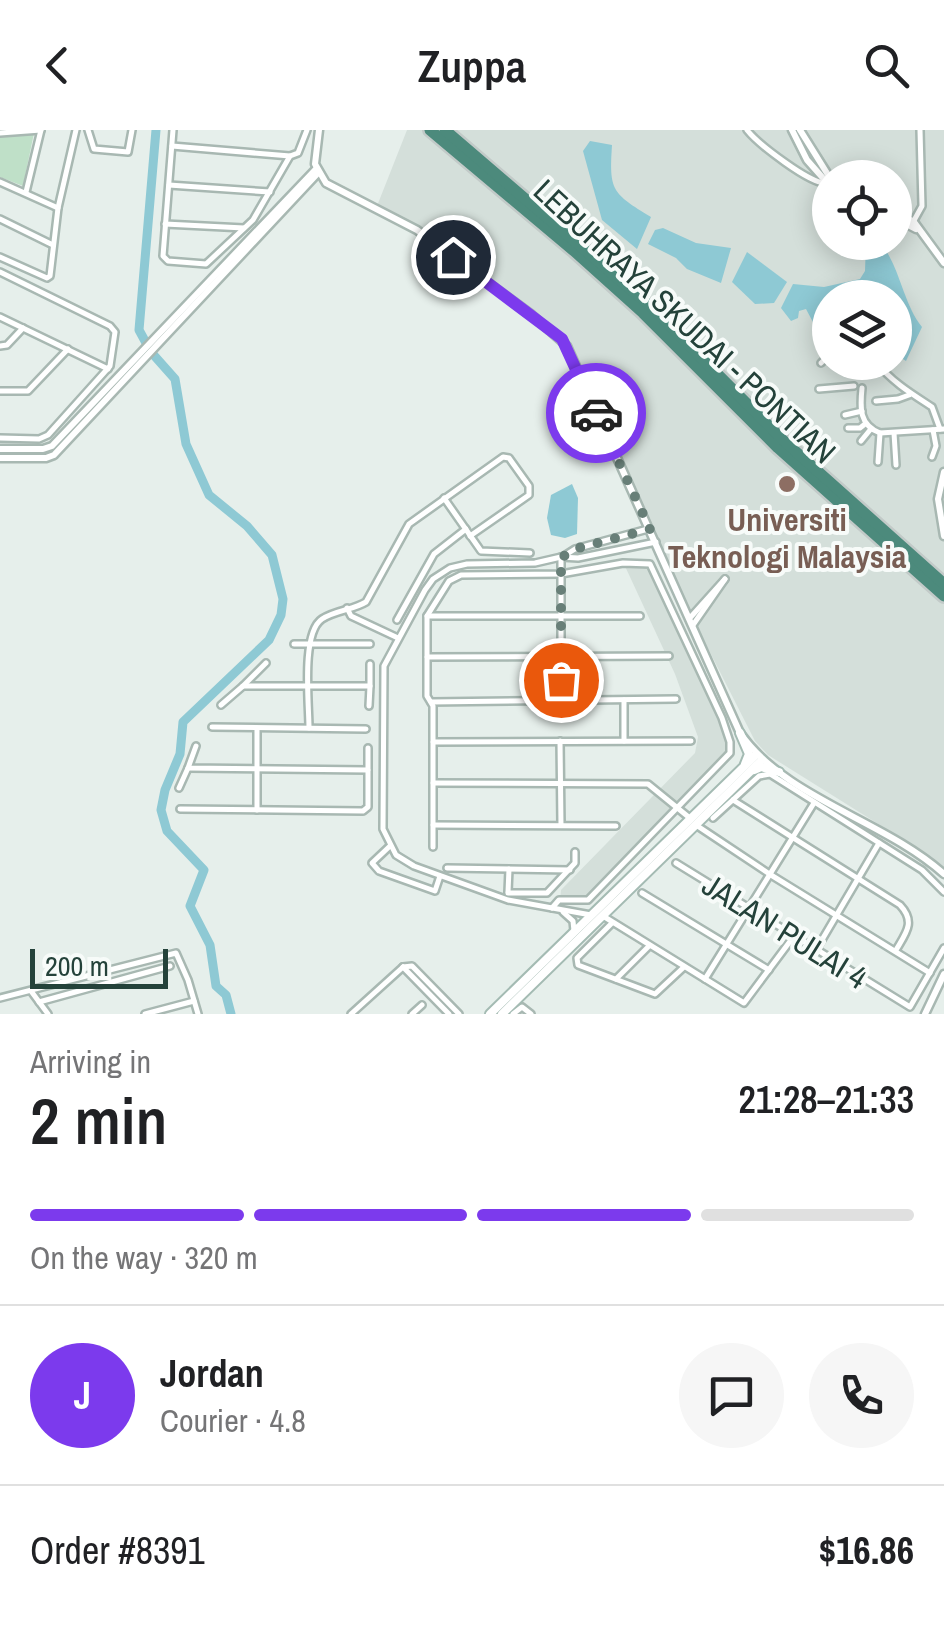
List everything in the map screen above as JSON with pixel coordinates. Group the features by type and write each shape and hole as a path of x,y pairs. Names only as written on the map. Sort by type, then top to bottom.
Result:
{"highway":[{"name":"LEBUHRAYA SKUDAI - PONTIAN","path":"430,130 616,288 778,448 944,596"},
{"name":"LEBUHRAYA SKUDAI - PONTIAN","path":"445,130 649,305 784,441 944,584"}],"main road":[{"path":"740,733 748,754 745,772"},
{"path":"502,1014 759,757"},
{"path":"745,772 761,767 779,772"},
{"path":"490,1014 573,934 598,916"}],"street":[{"path":"0,133 41,130 26,192"},
{"path":"0,257 48,278 58,208 76,130"},
{"path":"88,130 94,149 128,152 132,130"},
{"path":"173,130 165,260 206,264 213,260 271,192 290,156"},
{"path":"172,146 290,156 298,152 307,130"},
{"path":"0,449 49,448 313,175 319,130"},
{"path":"747,130 812,180"},
{"path":"792,130 812,164"},
{"path":"800,130 817,160"},
{"path":"920,130 922,206 914,226 944,263"},
{"path":"313,175 416,230 562,339 740,733 759,757 779,772 920,854 944,874"},
{"path":"0,182 58,208"},
{"path":"168,185 271,192"},
{"path":"0,219 53,245"},
{"path":"165,224 244,228"},
{"path":"0,272 115,330 108,369 43,438 0,438"},
{"path":"0,317 108,369"},
{"path":"0,346 7,345 23,328"},
{"path":"0,392 28,391 68,349"},
{"path":"0,458 52,456 145,351"},
{"path":"849,380 861,400"},
{"path":"896,380 909,395 934,410 939,429 932,457"},
{"path":"819,389 854,386"},
{"path":"862,388 862,411 870,430 880,434 939,429"},
{"path":"876,401 909,395"},
{"path":"845,415 862,411"},
{"path":"848,428 865,424"},
{"path":"861,442 870,430"},
{"path":"894,433 896,465"},
{"path":"878,462 880,434"},
{"path":"309,728 309,644 316,624 366,602 404,529 507,457 529,486 529,495 470,536"},
{"path":"943,478 938,499 944,536"},
{"path":"444,498 485,552 530,553"},
{"path":"397,620 434,554 466,529"},
{"path":"561,558 575,549 650,529"},
{"path":"656,542 578,558 467,564 450,568 434,579 398,638 383,676 383,828 402,861 508,896 598,916 744,1003 794,936"},
{"path":"623,560 630,548"},
{"path":"615,551 623,560"},
{"path":"561,558 561,700"},
{"path":"433,847 428,616 449,581 461,575 561,574 623,560 640,561 654,568 730,742 728,757 588,900 559,900 556,908"},
{"path":"691,622 724,578 691,622"},
{"path":"347,608 351,616 398,638"},
{"path":"428,616 640,616"},
{"path":"294,644 370,644"},
{"path":"426,658 669,656"},
{"path":"221,705 266,663"},
{"path":"369,706 370,664"},
{"path":"242,686 370,686"},
{"path":"624,700 624,741"},
{"path":"431,702 676,700"},
{"path":"212,727 366,729"},
{"path":"257,810 258,728"},
{"path":"560,741 561,825"},
{"path":"433,742 692,741"},
{"path":"179,788 196,746"},
{"path":"180,809 364,811 368,807 368,748"},
{"path":"188,768 368,770"},
{"path":"713,818 766,774 922,870 944,892"},
{"path":"433,783 648,784 771,876 930,973 944,948"},
{"path":"734,800 900,905 910,918 910,926 896,950"},
{"path":"705,980 814,803"},
{"path":"433,825 616,826"},
{"path":"816,950 879,843"},
{"path":"390,846 373,861 373,867 435,891 440,876"},
{"path":"508,896 547,893 575,863 575,852"},
{"name":"JALAN PULAI 4","path":"676,863 910,1008 930,973"},
{"path":"447,868 570,870"},
{"path":"508,869 508,896"},
{"path":"642,894 769,970"},
{"path":"556,908 573,921 573,934"},
{"path":"612,923 578,964 657,994 684,967"},
{"path":"616,980 649,946"},
{"path":"0,998 176,953 198,1014"},
{"path":"38,1002 170,966"},
{"path":"351,1014 403,967 412,966 459,1014"},
{"path":"403,967 449,1014"},
{"path":"925,1014 944,974"},
{"path":"31,992 48,1014"},
{"path":"146,1014 194,1001"},
{"path":"412,1014 422,1005"},
{"path":"512,1014 522,1007 530,1014"}],"shaded area":[{"name":"Universiti Teknologi Malaysia","path":"407,130 944,130 944,869 768,755 755,741 689,611 564,335 417,226 377,206"},
{"path":"640,560 655,567 733,747 729,759 589,901 560,902 561,890 695,753 698,737 675,674 624,564"}],"green space":[{"path":"34,133 23,186 0,177 0,135"}],"water":[{"path":"590,141 612,145 611,172 616,189 651,217 637,249 602,220 583,151"},
{"path":"663,228 696,243 731,248 721,283 687,269 676,258 648,244 655,230"},
{"path":"747,252 787,282 774,303 755,304 732,282"},
{"path":"865,260 891,260 899,280 856,280 865,271"},
{"path":"793,284 812,286 812,320 806,309 791,321 781,308"},
{"path":"912,311 922,327 912,348"},
{"path":"572,484 578,498 577,534 565,538 551,535 547,518 551,495"}],"waterway":[{"path":"156,130 139,330 151,352 175,379 186,444 209,495 247,526 272,555 283,599 281,615 269,640 183,722 180,754 161,810 167,831 204,870 190,906 210,945 216,986 226,995 231,1014"}],"way so far":[{"path":"561,680 561,558 575,549 650,529 596,413"}],"place":[{"name":"Universiti Teknologi Malaysia","path":"787,484"}],"route":[{"path":"453,257 562,339 596,413"}]}
